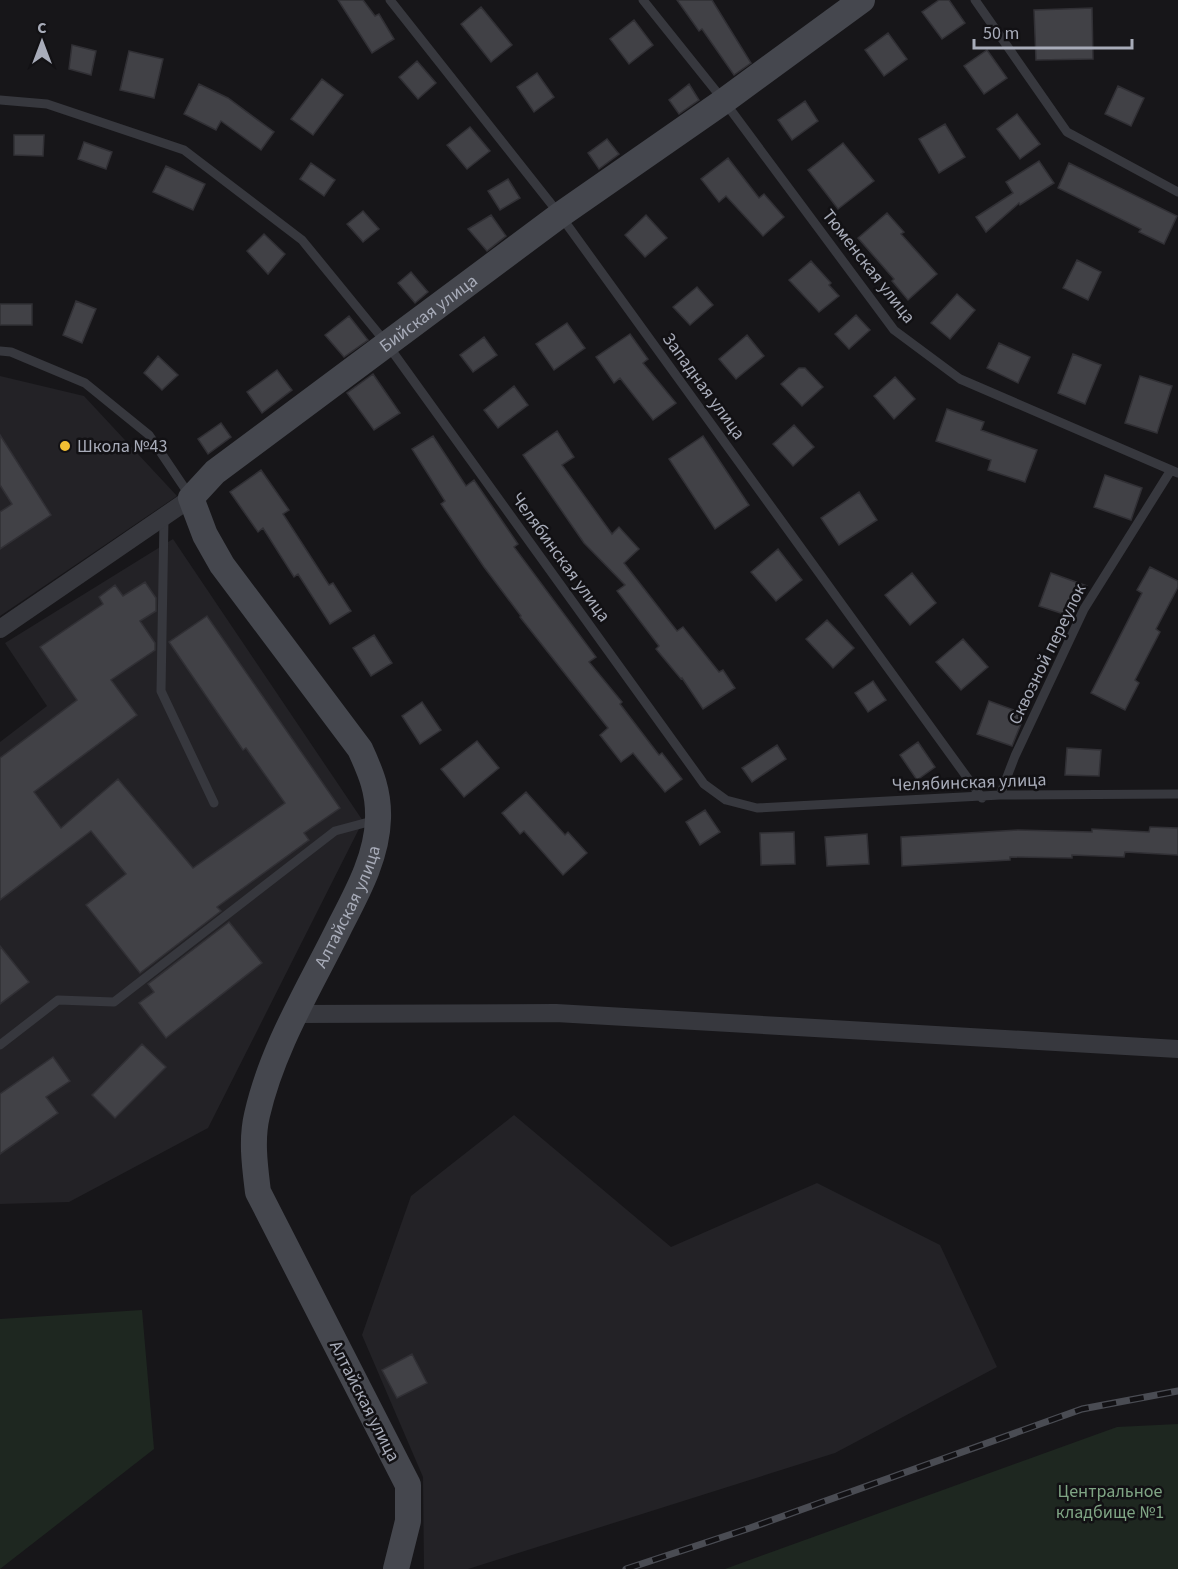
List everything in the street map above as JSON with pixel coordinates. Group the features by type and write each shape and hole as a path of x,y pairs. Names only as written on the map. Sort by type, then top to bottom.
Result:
{"street":[{"name":"Бийская улица","path":"0,628 164,519 191,498 215,472 560,215 724,101 862,0"},
{"name":"Алтайская улица","path":"191,498 206,535 222,565 360,749 375,783 378,819 374,848 360,886 296,1014 268,1076 256,1117 254,1155 258,1192 408,1485 408,1521 396,1569"},
{"path":"296,1014 556,1013 1178,1049"}],"lane":[{"name":"Западная улица","path":"390,0 560,215 982,798"},
{"name":"Тюменская улица","path":"643,0 724,101 894,330 960,379 1174,472"},
{"path":"975,0 1067,132 1178,192"},
{"name":"Челябинская улица","path":"0,100 47,104 184,150 302,240 387,344 698,774 726,800 756,808 982,798 1000,795 1178,794"},
{"name":"Алтайская улица","path":"0,351 11,352 85,383 149,435 191,498"},
{"name":"Сквозной переулок","path":"1000,795 1015,756 1084,609 1174,472"},
{"path":"164,519 161,691 214,803"},
{"path":"0,1046 58,1000 114,1002 335,831 378,819"}],"shaded area":[{"name":"Школа №43","path":"0,376 84,396 177,496 0,616"},
{"path":"173,539 363,821 208,1128 69,1202 0,1204 0,742 47,706 5,643"},
{"path":"514,1115 671,1247 817,1183 940,1245 997,1367 835,1453 468,1569 424,1569 423,1477 362,1335 411,1196"}],"green space":[{"path":"142,1310 154,1449 0,1569 0,1319"},
{"name":"Центральное кладбище №1","path":"1178,1424 1178,1569 725,1569 1117,1427"}],"building":[{"path":"338,0 363,0 375,16 379,14 394,39 372,53"},
{"path":"677,0 712,0 751,63 734,75 702,29 699,31"},
{"path":"939,0 949,0 965,23 942,39 922,12"},
{"path":"481,7 512,45 491,62 461,24"},
{"path":"1092,8 1093,59 1036,60 1034,10"},
{"path":"634,20 653,45 629,64 610,39"},
{"path":"888,33 907,59 884,76 865,50"},
{"path":"72,45 96,51 91,75 69,69"},
{"path":"987,50 1007,78 984,94 964,66"},
{"path":"129,51 163,59 154,98 120,90"},
{"path":"417,61 436,83 418,99 399,77"},
{"path":"537,73 554,97 534,112 517,87"},
{"path":"322,79 343,95 313,135 291,119"},
{"path":"199,84 228,98 274,132 261,150 221,121 216,130 184,114"},
{"path":"689,84 699,100 679,114 669,100"},
{"path":"1118,86 1144,98 1131,126 1105,114"},
{"path":"805,101 818,121 792,140 778,120"},
{"path":"1017,114 1040,144 1020,159 997,129"},
{"path":"945,124 965,157 939,173 919,139"},
{"path":"470,127 490,151 467,169 447,145"},
{"path":"14,135 44,135 43,156 14,155"},
{"path":"607,139 619,154 599,169 588,153"},
{"path":"84,142 112,152 106,169 78,159"},
{"path":"843,143 874,181 838,209 808,170"},
{"path":"728,158 759,198 764,194 784,217 763,236 726,196 719,202 701,179"},
{"path":"1039,161 1054,183 1020,205 1019,203 986,232 976,217 1013,193 1006,182"},
{"path":"311,163 335,180 324,196 300,179"},
{"path":"1069,163 1177,216 1164,244 1139,232 1141,229 1058,188"},
{"path":"166,166 205,184 193,210 153,192"},
{"path":"508,179 520,198 500,210 488,191"},
{"path":"363,211 379,229 363,242 347,224"},
{"path":"887,213 904,232 901,234 937,274 908,300 892,281 894,279 858,238"},
{"path":"491,215 506,236 487,251 468,229"},
{"path":"646,215 667,238 645,257 625,235"},
{"path":"264,234 285,254 268,274 247,251"},
{"path":"1077,260 1101,272 1088,300 1063,288"},
{"path":"811,261 831,283 829,285 839,296 819,312 789,280"},
{"path":"411,272 428,292 415,303 398,283"},
{"path":"697,287 713,305 690,325 673,307"},
{"path":"957,294 975,310 950,339 931,323"},
{"path":"76,301 96,309 82,343 63,335"},
{"path":"0,304 32,304 32,325 0,325"},
{"path":"856,315 870,330 849,349 835,334"},
{"path":"349,316 368,340 344,357 325,335"},
{"path":"567,323 585,348 554,370 536,344"},
{"path":"630,334 648,359 643,363 676,403 653,420 620,378 614,383 596,357"},
{"path":"747,335 764,356 736,379 719,359"},
{"path":"484,337 497,355 473,372 460,355"},
{"path":"999,343 1030,357 1018,383 987,368"},
{"path":"1073,354 1101,365 1085,404 1058,393"},
{"path":"158,356 178,375 162,390 144,373"},
{"path":"799,368 805,368 823,387 802,406 781,384"},
{"path":"277,370 292,390 262,413 247,392"},
{"path":"373,374 400,413 374,430 347,393"},
{"path":"1140,376 1172,386 1157,433 1125,423"},
{"path":"895,377 915,399 894,419 874,396"},
{"path":"514,386 528,405 498,428 484,410"},
{"path":"947,409 984,422 981,430 1037,450 1025,482 988,470 991,460 936,441"},
{"path":"221,423 231,437 208,454 198,439"},
{"path":"794,425 814,447 793,466 773,444"},
{"path":"557,431 574,457 562,465 612,534 619,527 639,549 624,563 677,631 683,627 719,672 723,670 735,688 703,709 682,678 656,649 659,646 617,591 625,585 584,543 523,455"},
{"path":"0,435 51,515 0,549 0,512 12,504 0,485"},
{"path":"433,436 466,486 474,480 518,544 514,547 596,657 589,662 622,702 620,704 659,755 662,753 682,779 665,792 633,753 621,762 600,735 608,728 520,617 441,504 445,501 412,449"},
{"path":"703,436 749,505 715,529 669,459"},
{"path":"261,470 289,510 283,514 329,585 333,583 351,611 330,624 298,574 294,577 263,528 258,532 230,492"},
{"path":"1105,475 1142,488 1131,520 1094,507"},
{"path":"859,492 877,520 839,545 821,518"},
{"path":"778,549 802,580 776,601 751,572"},
{"path":"1150,567 1178,581 1178,587 1156,629 1160,632 1135,680 1139,683 1125,710 1091,693 1142,593 1137,590"},
{"path":"912,573 936,603 910,625 885,595"},
{"path":"1051,573 1087,586 1073,617 1039,606"},
{"path":"145,582 156,598 156,611 140,621 155,643 155,650 111,680 137,715 34,792 61,828 118,779 193,868 285,803 246,748 243,750 169,642 207,616 340,808 304,833 309,840 217,907 221,911 140,973 86,905 126,874 91,831 0,900 0,758 77,700 40,647 103,604 99,597 115,585 123,596"},
{"path":"827,620 854,648 833,668 806,639"},
{"path":"374,635 392,663 371,676 353,648"},
{"path":"963,639 988,667 961,690 936,662"},
{"path":"873,681 886,700 868,712 855,693"},
{"path":"989,701 1025,714 1012,746 977,734"},
{"path":"422,702 441,730 420,744 402,716"},
{"path":"477,741 499,768 464,797 441,769"},
{"path":"918,742 935,767 917,780 900,755"},
{"path":"777,745 786,759 752,782 742,768"},
{"path":"1067,748 1101,750 1099,776 1065,775"},
{"path":"526,792 565,835 568,832 587,853 563,875 524,831 520,834 502,813"},
{"path":"705,810 720,832 700,845 686,822"},
{"path":"1150,827 1178,828 1178,855 1125,852 1124,857 1072,855 1072,858 1010,857 1010,860 902,866 901,837 1018,830 1092,832 1092,829 1149,832"},
{"path":"794,832 795,864 761,865 760,833"},
{"path":"867,834 869,864 827,866 825,837"},
{"path":"229,922 262,963 166,1038 139,1003 154,992 148,984"},
{"path":"0,946 29,982 0,1004"},
{"path":"142,1044 166,1067 115,1118 92,1095"},
{"path":"53,1057 70,1081 46,1097 58,1113 0,1154 0,1094"},
{"path":"412,1354 427,1383 397,1398 382,1370"}],"railway":[{"path":"626,1569 750,1528 1082,1409 1178,1391"}],"place":[{"name":"Школа №43","path":"65,446"}]}
